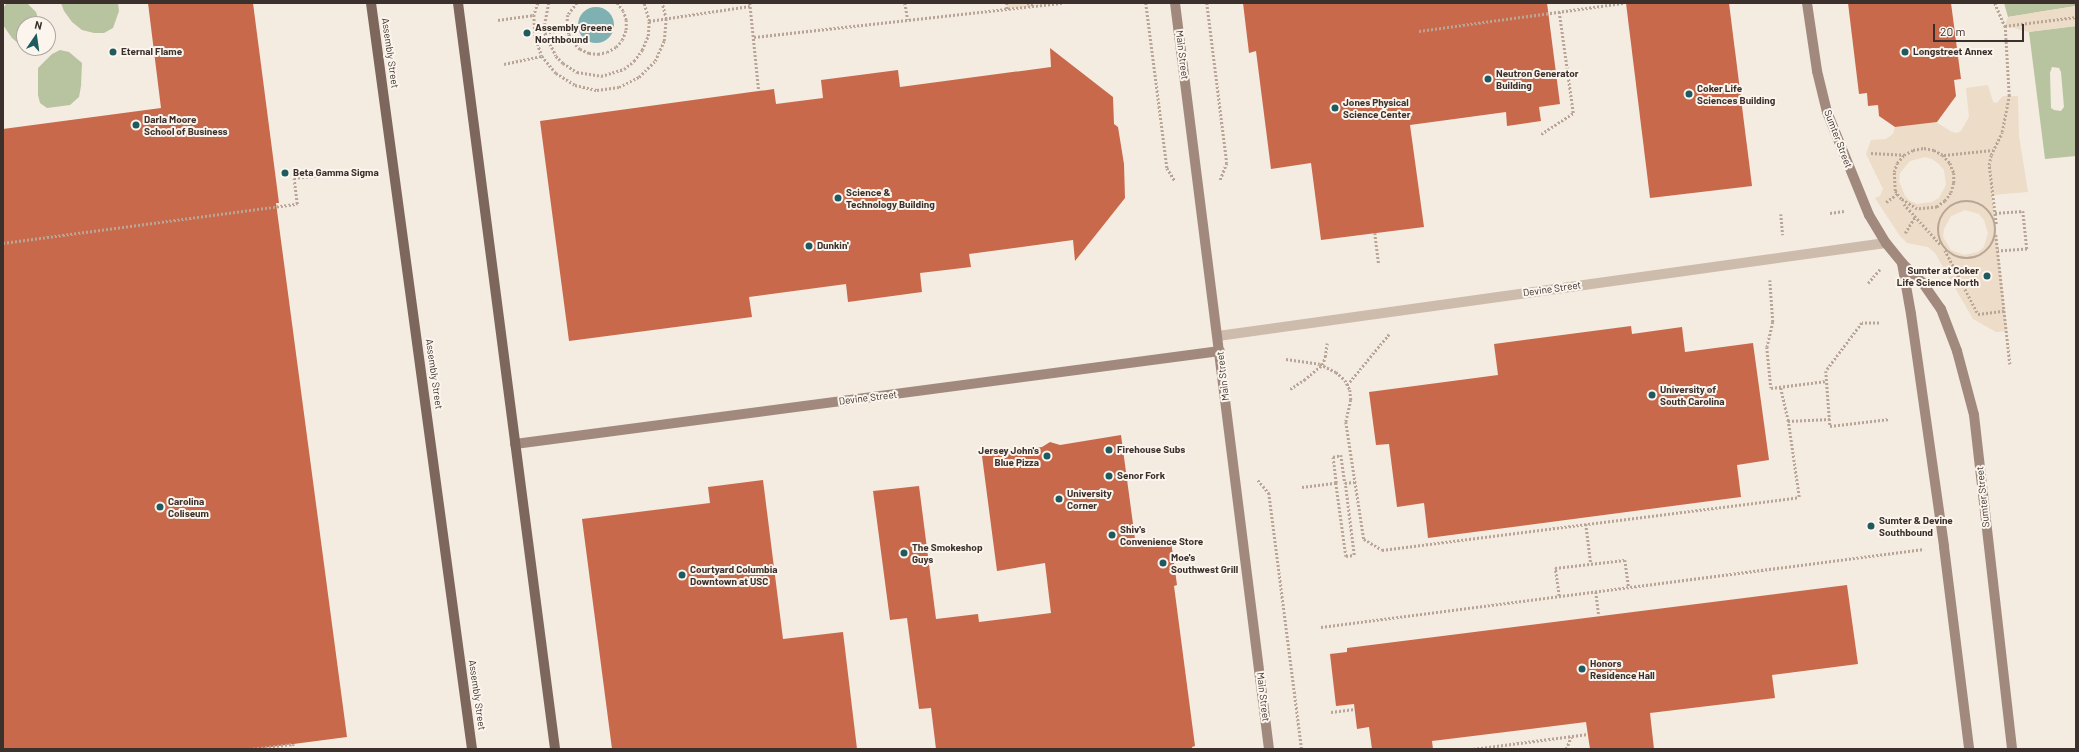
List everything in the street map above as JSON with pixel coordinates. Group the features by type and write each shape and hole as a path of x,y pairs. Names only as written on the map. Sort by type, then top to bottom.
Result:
{"main road":[{"name":"Assembly Street","path":"371,3 472,749"},
{"path":"458,3 555,749"}],"street":[{"name":"Main Street","path":"1175,3 1269,749"},
{"name":"Sumter Street","path":"1807,3 1817,71 1827,112 1869,215 1886,243 1902,263 1922,282 1941,309 1957,351 1974,414 2012,749"},
{"name":"Sumter Street","path":"1902,263 1911,314 1944,547 1969,749"},
{"name":"Devine Street","path":"515,444 1220,352"}],"lane":[{"name":"Devine Street","path":"1218,336 1886,243"}],"path":[{"path":"538,3 534,15 535,36 542,56 556,73 575,85 597,90 619,87 639,77 655,61 664,41 666,19 662,3"},
{"path":"549,3 545,23 545,33 550,47 563,63 577,72 592,76 602,76 624,69 634,61 642,50 648,36 650,22 644,3"},
{"path":"577,3 568,15 568,28 573,42 580,48 593,53 608,52 616,47 622,40 626,30 626,20 623,11 617,3"},
{"path":"906,3 908,20"},
{"path":"1006,3 1007,9"},
{"path":"1027,3 1044,5 1051,3"},
{"path":"754,37 1063,3"},
{"path":"1146,3 1167,168 1179,186"},
{"path":"1207,3 1227,163 1218,186"},
{"path":"1419,31 1623,3"},
{"path":"1995,3 2005,26 2009,96 2002,132 1993,150 1990,165 2010,364"},
{"path":"650,22 750,5 759,91"},
{"path":"1541,134 1573,113 1559,12"},
{"path":"498,20 534,15"},
{"path":"2005,26 2076,17"},
{"path":"545,33 568,28"},
{"path":"504,64 542,56"},
{"path":"1901,199 1918,209 1937,206 1945,201 1951,193 1954,183 1954,172 1950,163 1943,155 1934,150 1924,148 1913,150 1904,155 1897,163 1893,181 1901,199 1915,217 1945,249 1961,258 1970,259 1980,256 1987,251 1993,243 1996,234"},
{"path":"1943,155 1993,150"},
{"path":"1871,153 1904,155"},
{"path":"3,243 297,204 294,178 349,172"},
{"path":"1880,205 1898,194"},
{"path":"1996,224 1992,215 1986,208 1978,203 1958,202 1947,210 1939,222 1938,231 1945,249 1978,314 2004,311"},
{"path":"1830,213 1844,211"},
{"path":"1994,213 2023,211 2027,249 1998,251"},
{"path":"1902,238 1915,217"},
{"path":"1375,233 1379,264"},
{"path":"1767,259 1773,307 1773,328 1767,347 1771,388 1827,382"},
{"path":"1868,283 1880,269"},
{"path":"1347,385 1410,309"},
{"path":"1290,389 1322,365 1327,345 1323,321"},
{"path":"1879,322 1862,323 1826,371 1830,426 1890,419"},
{"path":"1286,359 1305,360 1322,365 1336,372 1347,385 1351,400 1346,422 1354,482 1364,539 1382,550 1799,497 1788,421 1780,387"},
{"path":"1788,421 1830,418"},
{"path":"1232,454 1269,493 1302,749"},
{"path":"1341,455 1345,483 1354,555 1346,556 1333,456 1341,455"},
{"path":"1345,483 1354,482"},
{"path":"1302,487 1336,483"},
{"path":"1586,524 1591,564"},
{"path":"1321,628 1944,547"},
{"path":"1559,596 1555,568 1624,560 1629,588"},
{"path":"1596,592 1599,616"},
{"path":"1331,712 1354,709"},
{"path":"1473,749 1588,734"},
{"path":"1566,749 1571,737"},
{"path":"249,749 293,744 294,749"}],"green space":[{"path":"7,3 27,3 36,12 37,16 16,16 16,41 3,25 3,8"},
{"path":"61,3 118,3 119,11 113,28 104,33 94,33 82,30 72,22 64,11"},
{"path":"2004,3 2076,3 2076,6 2008,17"},
{"path":"2076,26 2076,156 2045,159 2029,32","holes":["2052,67 2059,68 2061,72 2064,107 2061,111 2051,108 2050,73"]},
{"path":"60,50 69,52 82,63 81,86 79,97 70,105 47,108 40,103 38,95 38,68 50,56 56,56 56,52"}],"shaded area":[{"path":"1007,3 1027,3 1033,5 1063,3 1007,9"},
{"path":"2076,6 2076,26 2029,32 2005,26 2008,17"},
{"path":"1988,85 1993,102 1997,103 2003,96 2018,96 2019,136 2028,192 1992,195 2007,331 1996,332 1973,319 1935,253 1928,247 1907,243 1900,236 1875,198 1880,196 1883,189 1866,154 1871,140 1886,139 1893,134 1895,127 1936,122 1952,132 1957,133 1961,131 1969,117 1966,88","holes":["1925,157 1932,159 1944,170 1946,185 1939,198 1932,202 1917,204 1910,201 1905,196 1899,181 1900,173 1910,161","1965,210 1979,214 1984,220 1988,233 1984,247 1978,252 1964,255 1951,250 1943,237 1944,229 1951,216"]}],"water":[{"path":"600,7 609,12 613,18 613,32 609,38 600,43 592,43 583,38 579,32 578,21 583,12 589,8"}],"building":[{"name":"Carolina Coliseum","path":"148,3 253,3 279,203 276,203 347,737 255,749 3,749 3,129 161,108"},
{"name":"Jones Physical Science Center","path":"1243,3 1547,3 1560,104 1539,107 1541,121 1507,126 1506,112 1410,125 1424,227 1321,240 1311,163 1271,169 1256,51 1249,53"},
{"name":"Coker Life Sciences Building","path":"1626,3 1729,3 1752,186 1650,198"},
{"name":"Longstreet Annex","path":"1848,3 1951,3 1961,79 1954,80 1956,96 1937,122 1895,127 1879,116 1878,105 1868,106 1867,93 1859,94"},
{"name":"Science & Technology Building","path":"1050,48 1113,97 1114,124 1118,127 1124,164 1125,198 1075,261 1073,240 969,254 971,267 920,273 922,292 848,302 846,284 749,297 752,317 569,341 540,121 774,89 776,104 823,98 821,80 898,70 900,87 1051,67"},
{"path":"1631,326 1632,334 1682,327 1685,352 1753,343 1769,460 1737,465 1741,497 1428,538 1424,503 1397,507 1389,444 1376,445 1369,392 1498,375 1494,344"},
{"path":"1121,435 1136,546 1171,541 1177,585 1174,586 1195,746 1192,747 1192,749 936,749 931,708 919,709 907,618 890,620 873,491 919,486 936,619 978,614 979,622 1051,613 1045,563 997,571 982,456 1042,447 1050,442 1060,445"},
{"name":"Courtyard Columbia Downtown at USC","path":"763,480 783,639 843,632 857,749 612,749 582,519 710,503 708,487"},
{"name":"Honors Residence Hall","path":"1847,585 1858,664 1772,675 1775,698 1650,713 1654,749 1590,749 1586,722 1432,741 1433,749 1372,749 1369,727 1357,729 1354,704 1336,706 1330,654 1347,652 1347,648"}],"place":[{"name":"Assembly Greene Northbound","path":"527,33"},
{"name":"Eternal Flame","path":"113,52"},
{"name":"Longstreet Annex","path":"1905,52"},
{"name":"Neutron Generator Building","path":"1488,79"},
{"name":"Coker Life Sciences Building","path":"1689,94"},
{"name":"Jones Physical Science Center","path":"1335,108"},
{"name":"Darla Moore School of Business","path":"136,125"},
{"name":"Beta Gamma Sigma","path":"285,173"},
{"name":"Science & Technology Building","path":"838,198"},
{"name":"Dunkin'","path":"809,246"},
{"name":"Sumter at Coker Life Science North","path":"1987,276"},
{"name":"University of South Carolina","path":"1652,395"},
{"name":"Firehouse Subs","path":"1109,450"},
{"name":"Jersey John's Blue Pizza","path":"1047,456"},
{"name":"Senor Fork","path":"1109,476"},
{"name":"University Corner","path":"1059,499"},
{"name":"Carolina Coliseum","path":"160,507"},
{"name":"Sumter & Devine Southbound","path":"1871,526"},
{"name":"Shiv's Convenience Store","path":"1112,535"},
{"name":"The Smokeshop Guys","path":"904,553"},
{"name":"Moe's Southwest Grill","path":"1163,563"},
{"name":"Courtyard Columbia Downtown at USC","path":"682,575"},
{"name":"Honors Residence Hall","path":"1582,669"}]}
